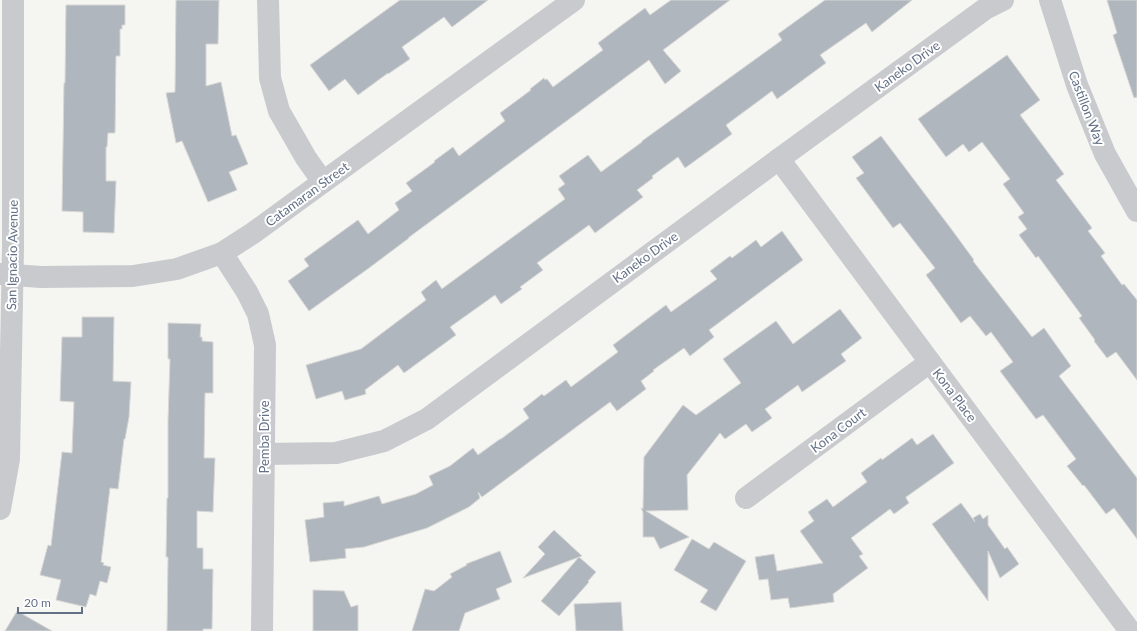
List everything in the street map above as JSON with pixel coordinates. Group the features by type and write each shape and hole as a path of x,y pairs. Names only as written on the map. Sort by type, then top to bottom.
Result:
{"street":[{"name":"San Ignacio Avenue","path":"0,509 9,459 6,274 13,0"},
{"path":"268,0 270,78 279,111 306,158 324,182"},
{"name":"Catamaran Street","path":"6,274 41,277 133,276 177,269 222,253 253,233 324,182 574,0"},
{"name":"Kaneko Drive","path":"264,454 336,453 384,441 427,419 985,9 1003,0"},
{"name":"Castillon Way","path":"1050,0 1080,92 1105,154 1137,211"},
{"name":"Kona Place","path":"779,159 1130,631"},
{"name":"Pemba Drive","path":"222,253 247,292 258,314 265,345 262,631"},
{"name":"Kona Court","path":"746,498 930,362"}],"building":[{"path":"176,0 219,0 218,44 206,44 206,86 221,82 232,136 236,135 248,164 229,172 237,190 208,202 182,141 176,143 166,93 175,92"},
{"path":"400,0 488,0 452,27 444,17 402,47 410,59 358,95 345,79 329,91 310,65"},
{"path":"671,0 730,0 663,50 681,71 665,84 649,60 309,311 288,281 309,266 304,259 358,220 368,234 399,210 395,203 412,191 406,183 435,162 434,161 453,147 459,156 505,121 500,113 531,90 530,89 544,78 545,80 547,79 553,87 603,50 598,43 645,8 650,15"},
{"path":"825,0 912,0 872,32 866,23 820,55 826,63 777,99 772,91 726,125 732,134 685,168 678,157 652,176 653,178 637,190 643,197 595,233 589,225 537,263 543,270 520,287 522,289 501,304 495,295 450,327 456,335 404,373 398,365 365,390 366,394 345,400 342,391 316,399 306,365 361,349 426,300 421,292 436,280 442,289 565,199 558,189 565,184 559,176 588,155 601,172 782,40 778,34"},
{"path":"1107,0 1137,0 1137,97 1134,98 1113,35 1117,33"},
{"path":"66,5 125,5 125,25 122,25 122,29 120,29 120,56 116,56 115,133 108,133 106,147 106,181 116,181 114,233 83,232 83,212 62,211"},
{"path":"1007,55 1040,100 1020,115 1064,174 1056,180 1092,228 1088,231 1105,253 1101,256 1122,285 1124,284 1137,300 1137,380 1116,352 1107,358 1079,318 1082,316 1038,256 1036,258 1019,235 1027,229 1018,217 1024,213 1003,184 1010,179 982,142 969,152 963,144 946,157 918,119"},
{"path":"881,136 952,230 974,260 973,261 1032,337 1044,328 1071,366 1059,376 1137,478 1137,539 1114,508 1106,514 1084,485 1083,486 1067,466 1076,459 1043,415 1036,419 1000,371 1013,362 991,332 986,336 970,316 961,323 926,275 935,268 900,223 893,228 856,178 864,173 852,157"},
{"path":"782,231 803,260 709,330 714,337 690,356 684,348 653,370 654,371 641,381 646,389 617,411 610,402 482,497 478,492 480,498 469,507 427,528 364,547 345,549 346,558 310,562 305,520 324,517 323,503 344,501 344,506 379,496 382,504 416,494 433,485 429,476 450,466 473,448 478,455 529,418 523,409 542,394 544,396 566,380 571,387 618,352 613,345 666,305 671,312 717,279 710,271 730,256 732,258 756,240 761,247"},
{"path":"840,309 862,338 841,354 846,361 802,392 798,385 765,409 772,418 752,432 746,424 725,439 720,433 687,475 688,510 646,511 689,537 660,549 654,537 643,537 643,512 641,508 643,509 644,457 683,405 696,415 741,383 723,359 776,321 793,344"},
{"path":"82,317 114,317 113,381 131,382 129,417 124,439 118,489 110,488 101,562 104,563 103,565 111,567 107,583 100,581 96,596 90,594 86,607 56,600 61,580 40,575 48,545 51,546 62,452 72,453 74,402 60,401 62,337 82,337"},
{"path":"168,323 201,324 200,337 202,337 202,341 213,342 213,393 205,393 204,458 215,458 213,512 197,511 197,548 203,548 203,569 213,569 212,629 203,629 203,631 167,631 168,557 166,557 170,359 168,359"},
{"path":"933,434 954,463 906,497 909,503 894,514 890,509 851,538 863,554 859,556 868,568 833,594 834,602 790,608 788,598 771,600 768,579 759,580 755,557 774,554 777,571 823,563 800,531 814,521 808,512 827,499 833,507 867,482 861,473 881,458 882,460 912,438 917,445"},
{"path":"961,503 975,522 973,518 980,514 983,519 988,515 988,525 1005,549 1007,547 1019,564 1000,578 988,551 988,601 932,524"},
{"path":"554,530 582,556 523,578 545,554 538,547"},
{"path":"692,539 709,549 714,542 746,561 716,611 700,602 708,590 674,570"},
{"path":"500,551 512,582 496,589 500,599 465,613 459,631 412,631 425,589 434,591 452,577 450,574 467,565 466,564"},
{"path":"579,557 596,572 559,616 541,601"},
{"path":"313,590 344,591 351,607 358,605 358,631 313,631"},
{"path":"621,602 623,631 576,631 574,604"},
{"path":"17,611 52,631 5,631"}]}
